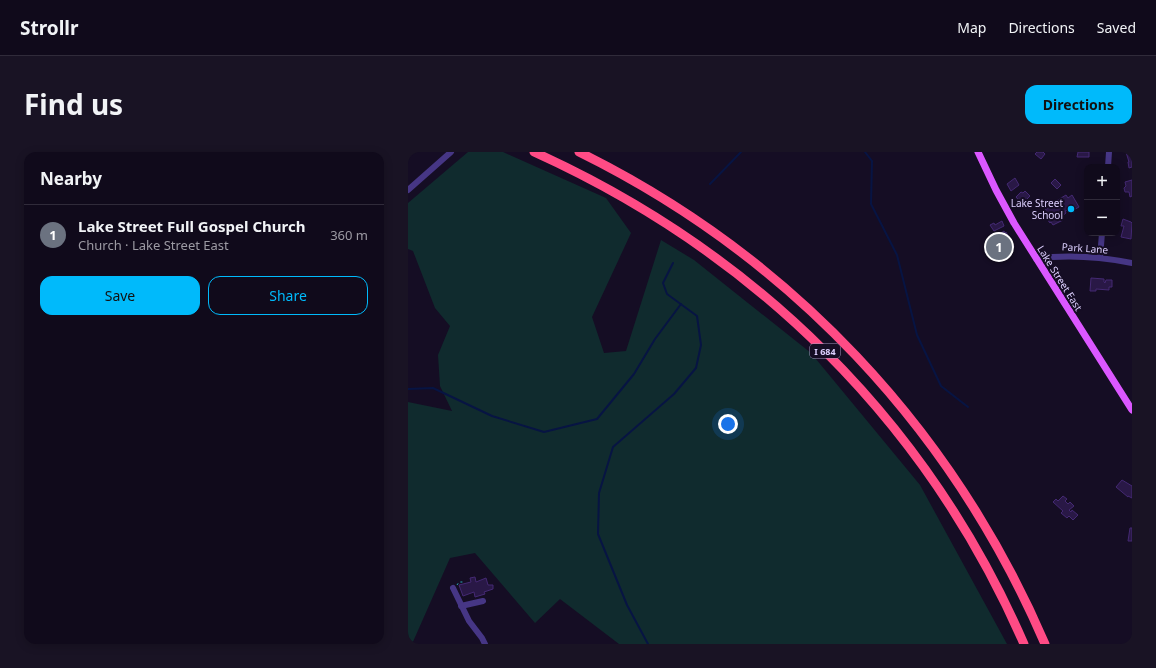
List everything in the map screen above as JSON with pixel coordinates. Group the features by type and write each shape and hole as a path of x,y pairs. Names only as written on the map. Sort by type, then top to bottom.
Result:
{"highway":[{"name":"I 684","path":"534,152 615,192 693,241 758,290 825,351 852,379 887,420 939,489 963,526 985,565 1024,644"},
{"name":"I 684","path":"579,152 652,191 697,220 741,252 800,301 862,362 918,427 963,490 1004,559 1044,644"}],"main road":[{"name":"Lake Street East","path":"978,152 996,190 1036,258 1132,410"}],"street":[{"path":"408,190 451,152"},
{"path":"1108,164 1109,152"},
{"path":"1100,258 1102,236"},
{"name":"Park Lane","path":"1036,258 1066,255 1132,262"},
{"path":"453,588 469,621 485,644"},
{"path":"461,606 483,601"}],"green space":[{"path":"468,152 503,152 606,198 631,233 592,317 604,353 626,351 661,240 694,260 811,353 920,485 1007,644 619,644 560,599 535,623 475,553 450,558 412,644 408,644 408,402 452,411 440,386 438,355 450,326 435,308 413,251 408,249 408,203"}],"building":[{"path":"1037,152 1043,152 1045,154 1041,159 1035,154"},
{"path":"1078,152 1089,152 1089,157 1077,157"},
{"path":"1126,152 1132,152 1132,167 1129,168 1129,162"},
{"path":"1015,178 1019,185 1011,191 1007,184"},
{"path":"1055,179 1061,185 1057,189 1051,183"},
{"path":"1132,180 1132,196 1130,197 1129,192 1125,192 1124,188 1126,186 1125,182"},
{"path":"1025,191 1030,196 1022,204 1016,197 1021,192 1023,193"},
{"path":"1066,195 1068,198 1072,195 1079,207 1070,212 1068,210 1065,211 1066,213 1061,217 1063,220 1053,225 1043,216 1045,215 1043,211 1053,205 1058,204 1056,201"},
{"path":"1123,219 1132,223 1131,239 1121,237 1124,226 1121,226"},
{"path":"1002,221 1004,226 994,231 990,225 994,223 995,225"},
{"path":"1004,231 1014,247 1011,249 1009,246 1001,251 998,245 1004,241 1003,240 1001,242 999,239 997,241 995,237"},
{"path":"1091,278 1104,279 1105,283 1106,280 1112,280 1112,287 1109,287 1109,290 1096,289 1096,291 1090,291"},
{"path":"1122,480 1132,486 1132,498 1128,497 1116,487"},
{"path":"1063,496 1067,499 1065,501 1068,504 1070,502 1074,506 1069,510 1071,512 1072,510 1078,515 1073,520 1069,516 1067,518 1061,513 1063,511 1053,502 1056,499 1058,501"},
{"path":"1130,528 1132,528 1132,541 1128,541"},
{"path":"475,577 476,582 486,578 488,585 493,585 493,589 484,592 485,594 475,597 474,592 463,596 459,585 471,582 470,578"}],"waterway":[{"path":"710,184 741,152"},
{"path":"865,152 872,161 871,204 897,255 917,335 941,386 968,407"},
{"path":"648,644 627,605 598,534 599,493 613,447 674,394 696,368 701,345 697,316 667,294 663,283 673,263"},
{"path":"408,389 433,388 492,416 544,432 597,419 634,374 655,339 681,304"}],"place":[{"name":"Lake Street School","path":"1071,209"},
{"name":"Lake Street Full Gospel Church","path":"999,247"}]}
